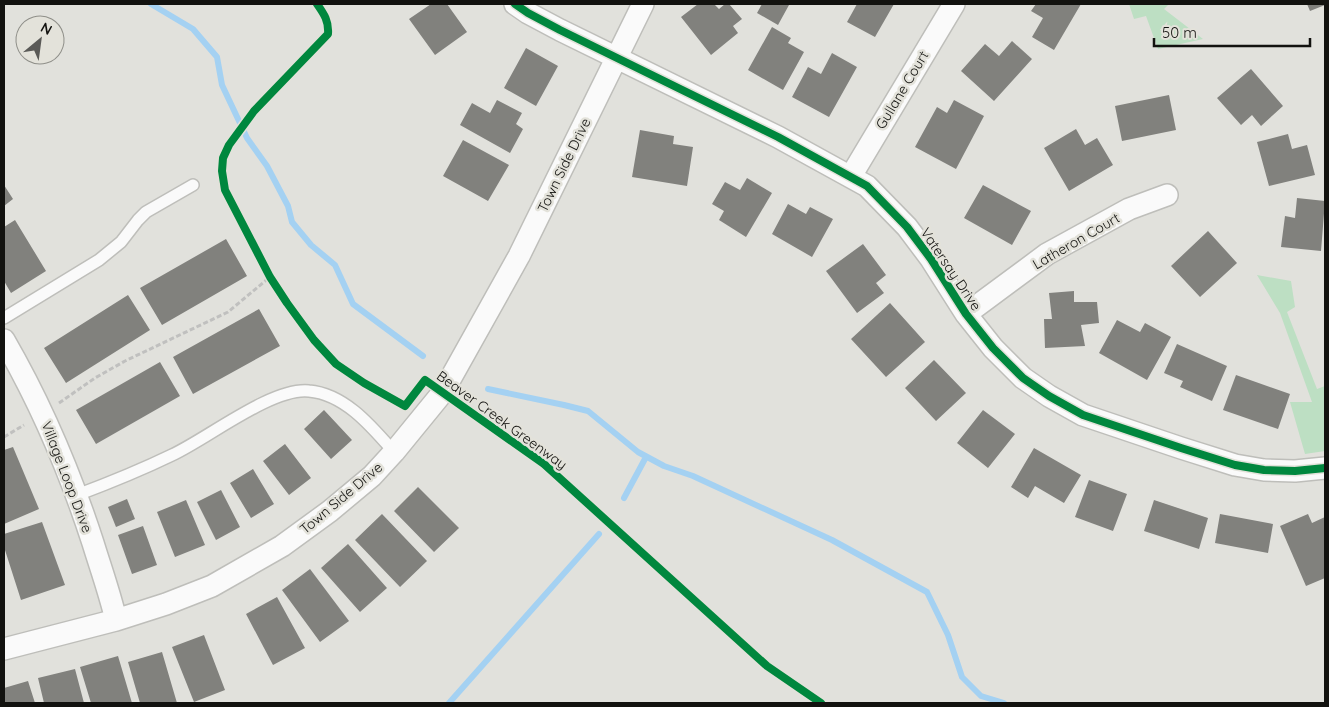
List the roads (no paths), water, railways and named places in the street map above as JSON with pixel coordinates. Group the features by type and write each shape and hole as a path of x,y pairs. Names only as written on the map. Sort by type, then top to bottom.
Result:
{"street":[{"name":"Vatersay Drive","path":"515,4 544,22 778,137 867,186 907,227 931,259 966,314 993,348 1023,378 1049,396 1083,415 1235,465 1264,470 1296,471 1325,468"},
{"name":"Town Side Drive","path":"5,645 116,620 166,604 212,586 282,546 330,511 372,476 443,392 519,256 643,4"},
{"name":"Gullane Court","path":"851,176 954,4"},
{"name":"Latheron Court","path":"966,314 1047,254 1129,210 1167,195"},
{"name":"Village Loop Drive","path":"4,340 42,413 77,495 116,620"}],"lane":[{"path":"4,318 99,260 121,242 146,212 193,185"},
{"path":"77,495 174,454 266,402 293,392 309,391 323,394 346,405 367,423 394,452"}],"waterway":[{"path":"151,4 193,29 217,57 222,85 247,138 267,166 288,206 292,222 311,245 335,265 353,304 423,356"},
{"path":"488,389 588,411 638,452 664,466 693,476 832,540 927,592 948,635 962,677 981,696 1004,703"},
{"path":"624,498 646,457"},
{"path":"449,703 599,534"}]}
